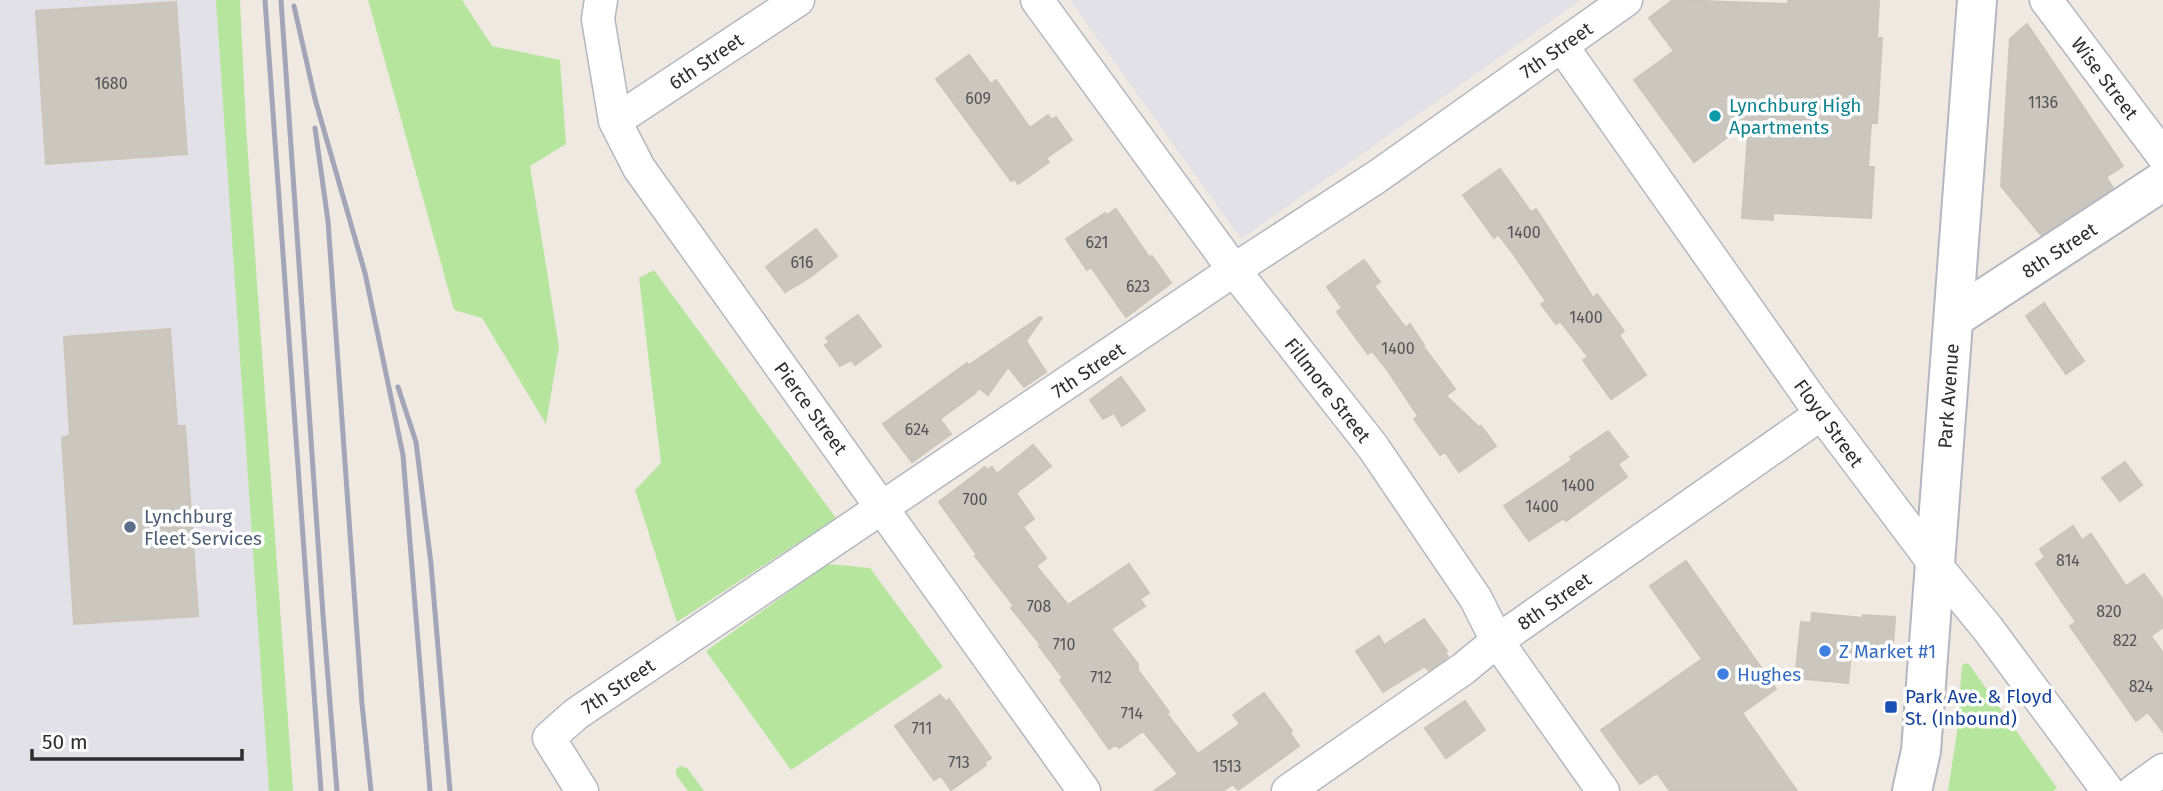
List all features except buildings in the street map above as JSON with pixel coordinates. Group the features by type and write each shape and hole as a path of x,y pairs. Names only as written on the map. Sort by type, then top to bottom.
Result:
{"main road":[{"name":"Park Avenue","path":"1912,791 1921,751 1977,0"},
{"name":"8th Street","path":"1954,318 2163,181"}],"street":[{"name":"Pierce Street","path":"601,0 598,19 615,121 639,168 1084,791"},
{"name":"6th Street","path":"615,121 798,0"},
{"name":"Fillmore Street","path":"1037,0 1234,270 1373,447 1476,599 1497,641 1603,791"},
{"name":"7th Street","path":"582,791 549,738 576,714 1234,270 1378,176 1626,0"},
{"name":"Wise Street","path":"2046,0 2163,156"},
{"name":"Floyd Street","path":"1562,46 1821,414 1934,563 1988,629 2108,791"},
{"name":"8th Street","path":"1288,791 1821,414"},
{"path":"2134,791 2163,770"}],"shaded area":[{"path":"0,0 216,0 269,791 0,791"},
{"path":"1070,0 1581,0 1241,239"}],"green space":[{"path":"216,0 240,0 246,127 293,791 269,791"},
{"path":"368,0 462,0 492,46 560,60 566,144 530,166 559,347 546,424 482,318 454,310"},
{"path":"654,270 836,518 677,622 635,490 661,463 639,278"},
{"path":"828,564 870,568 943,667 791,770 706,651"},
{"path":"1968,663 2057,788 2053,791 1948,791 1957,732 1962,665"},
{"path":"680,766 687,768 704,791 688,791 676,775"}],"railway":[{"path":"265,0 321,791"},
{"path":"281,0 337,791"},
{"path":"294,6 315,99 365,273 403,455 430,791"},
{"path":"315,128 328,221 362,704 371,791"},
{"path":"398,387 416,442 431,564 450,791"}],"place":[{"name":"Lynchburg High Apartments","path":"1715,116"},
{"name":"Lynchburg Fleet Services","path":"130,527"},
{"name":"Z Market #1","path":"1825,651"},
{"name":"Hughes","path":"1723,674"},
{"name":"Park Ave. & Floyd St. (Inbound)","path":"1891,707"}]}
